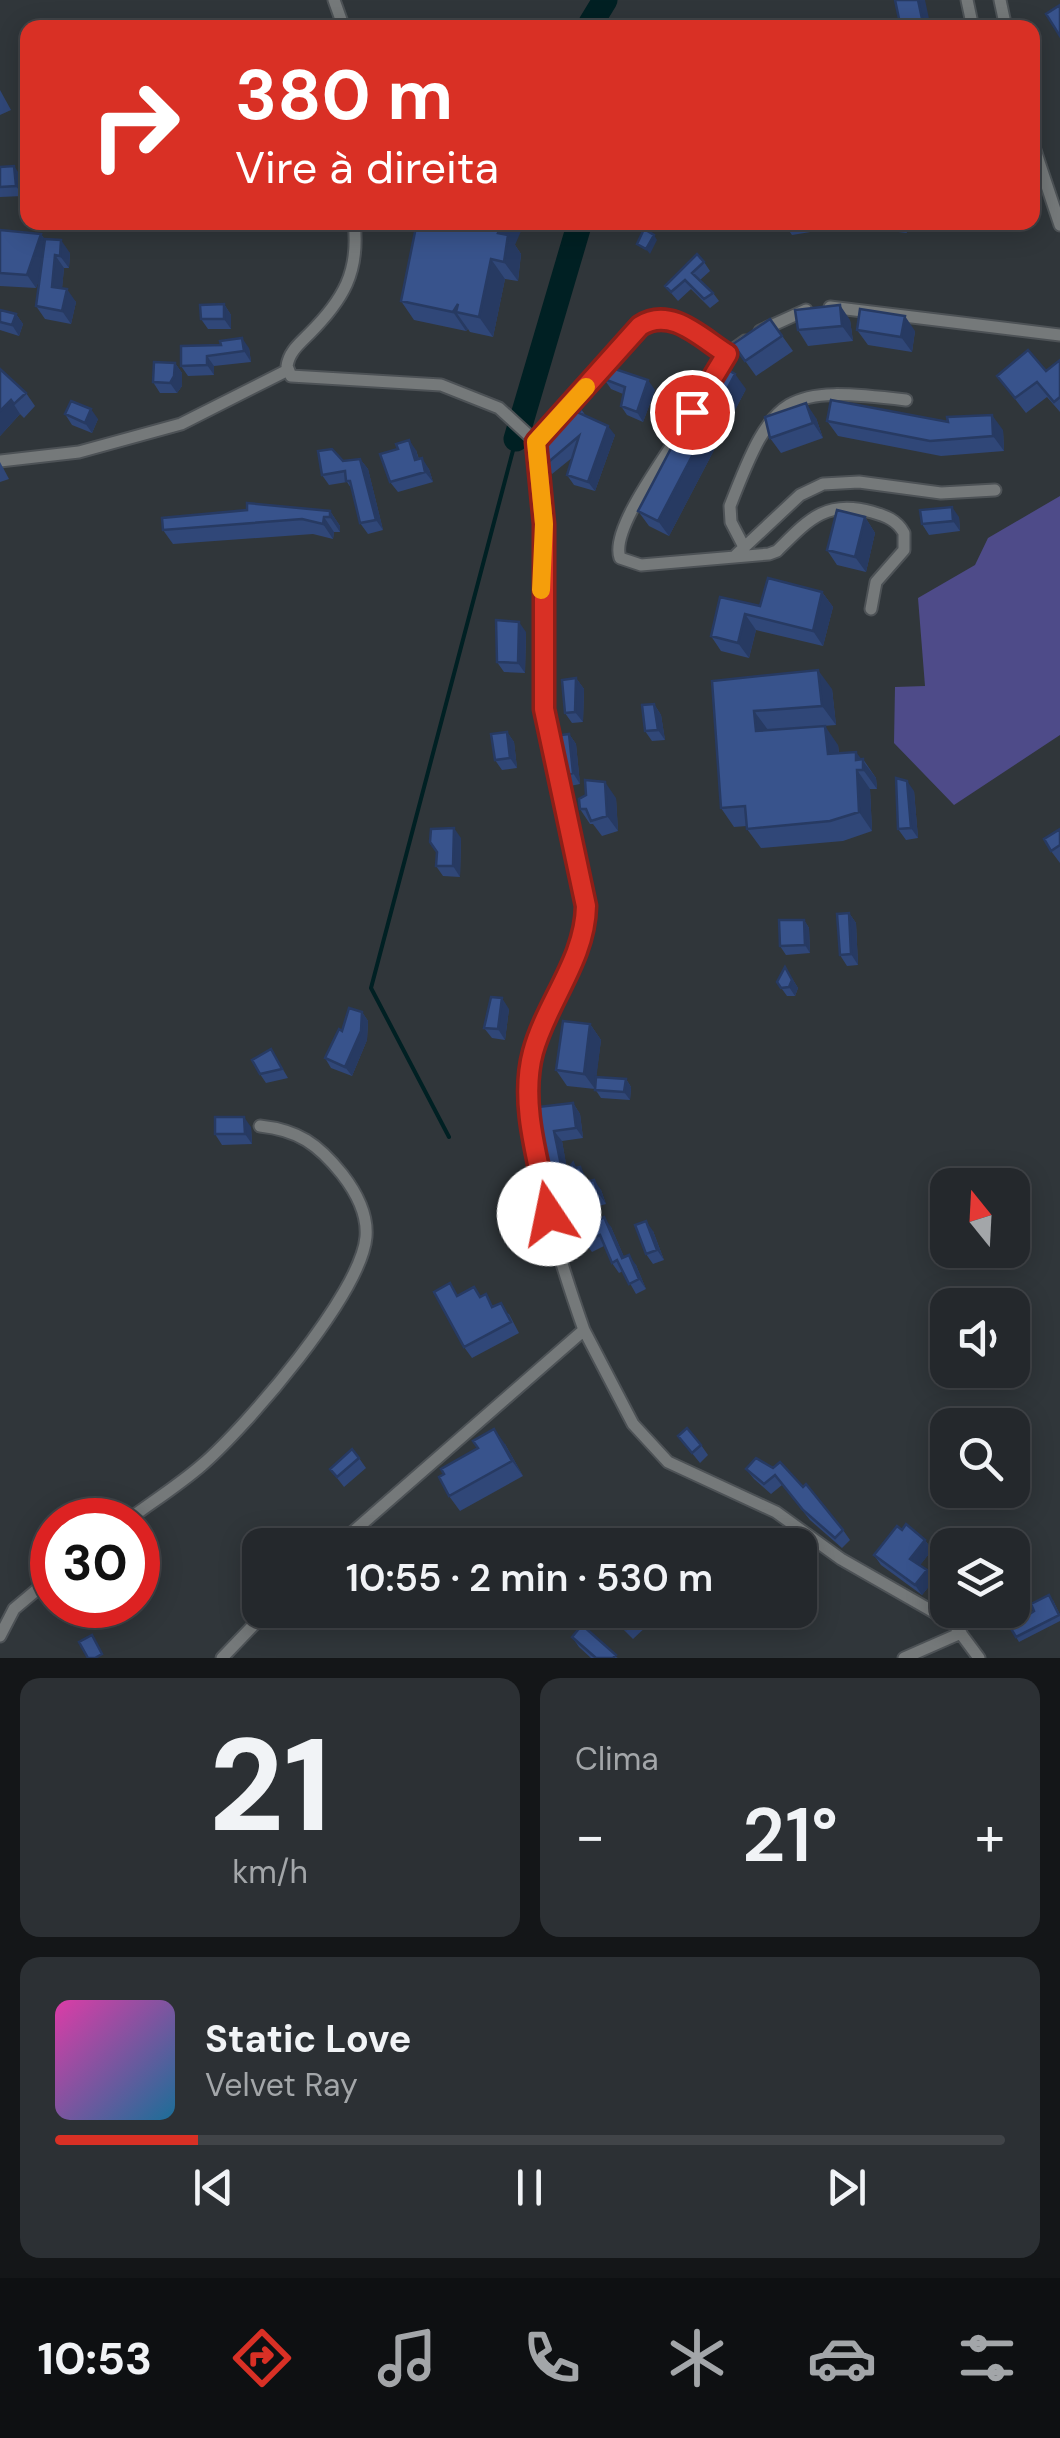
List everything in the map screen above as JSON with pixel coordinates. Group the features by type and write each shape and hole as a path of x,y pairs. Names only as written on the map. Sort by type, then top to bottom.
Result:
{"street":[{"path":"1040,163 1060,225"},
{"path":"288,370 292,351 334,309 349,285 356,262 354,230"},
{"path":"708,386 727,354 784,316 823,307 862,308 1060,335"},
{"path":"558,418 649,320 675,321 727,354"},
{"path":"288,370 297,378 441,385 499,408 536,442 544,524 544,709 586,906 583,939 534,1050 530,1108 554,1237 584,1330 632,1424 668,1462 776,1512 842,1560 952,1623 979,1658"},
{"path":"0,461 79,452 181,424 288,370"},
{"path":"740,551 730,522 730,506 774,414 800,400 831,392 906,400"},
{"path":"689,418 623,528 617,546 620,558 641,566 740,551 777,551 810,517 830,508 880,514 901,527 905,540 904,550 876,582 871,609"},
{"path":"536,442 547,430"},
{"path":"740,551 800,495 824,484 859,482 941,493 996,490"},
{"path":"159,1498 221,1446 311,1340 343,1295 362,1257 366,1229 363,1210 346,1180 306,1137 288,1129 260,1126"},
{"path":"357,1528 584,1330"},
{"path":"0,1636 14,1610 30,1596"},
{"path":"222,1658 251,1628"},
{"path":"904,1658 961,1634"}],"shaded area":[{"path":"1060,496 1060,735 954,805 894,743 895,687 925,686 918,598 975,565 988,538"}],"building":[{"path":"895,0 918,0 922,20 899,20"},
{"path":"1060,5 1060,36 1046,14"},
{"path":"14,166 16,186 0,187 0,167"},
{"path":"0,230 41,234 27,275 0,273"},
{"path":"415,230 499,230 498,233 508,235 504,262 491,259 479,317 456,312 458,304 453,312 401,301"},
{"path":"644,230 654,235 646,249 637,244"},
{"path":"45,239 61,240 60,256 55,255 52,287 67,289 62,311 36,306"},
{"path":"697,254 704,262 692,273 713,293 704,299 685,280 671,292 665,286"},
{"path":"224,304 224,319 201,319 200,305"},
{"path":"840,305 842,326 798,330 795,310"},
{"path":"860,309 905,316 901,337 857,330"},
{"path":"0,310 16,314 12,325 0,322"},
{"path":"770,319 782,336 745,361 733,344"},
{"path":"242,338 244,351 207,356 207,365 181,366 181,346 221,345 220,341"},
{"path":"1028,350 1046,371 1060,360 1060,397 1054,402 1037,382 1015,398 997,376"},
{"path":"154,362 175,363 170,383 153,382"},
{"path":"716,363 735,374 658,521 638,511"},
{"path":"609,367 648,380 637,412 621,406 625,387 604,379"},
{"path":"0,369 26,393 0,411"},
{"path":"831,400 948,422 947,417 992,415 993,436 930,441 827,421"},
{"path":"71,401 91,409 85,423 65,414"},
{"path":"570,402 581,409 579,413 608,426 588,482 567,475 579,436 545,465 541,460 539,436"},
{"path":"806,403 813,423 770,438 765,417"},
{"path":"409,440 415,460 422,458 425,472 390,482 380,454 398,449 396,444"},
{"path":"332,449 343,461 360,459 376,520 360,523 345,471 322,475 318,451"},
{"path":"247,503 330,511 330,517 324,517 323,524 302,519 163,530 162,518 247,510"},
{"path":"952,507 953,521 922,524 920,510"},
{"path":"837,510 865,517 855,557 827,550"},
{"path":"768,578 822,592 813,631 745,614 738,643 711,636 720,597 760,606"},
{"path":"496,620 519,622 518,663 497,662"},
{"path":"818,670 822,706 754,711 756,731 825,726 828,754 856,752 856,760 863,759 863,770 857,770 859,812 830,821 747,829 745,806 721,808 712,681"},
{"path":"576,678 575,712 565,713 562,680"},
{"path":"654,704 658,730 645,731 642,705"},
{"path":"507,732 510,758 495,760 491,734"},
{"path":"569,734 573,773 563,776 554,736"},
{"path":"896,778 907,781 911,828 898,829"},
{"path":"585,780 605,782 607,816 591,821 586,809 580,809 579,799 586,795"},
{"path":"454,828 453,866 436,866 431,829"},
{"path":"1060,829 1060,845 1051,851 1044,839"},
{"path":"849,913 851,954 840,955 837,914"},
{"path":"779,920 804,920 805,945 780,946"},
{"path":"785,967 792,980 789,987 781,988 777,982"},
{"path":"491,997 502,998 498,1029 484,1028"},
{"path":"349,1008 362,1012 361,1031 345,1067 325,1058 339,1029 342,1031"},
{"path":"563,1021 590,1024 584,1074 556,1070"},
{"path":"271,1049 282,1069 260,1074 252,1060"},
{"path":"596,1077 626,1079 624,1092 595,1090"},
{"path":"573,1103 576,1128 554,1131 562,1170 544,1172 538,1107"},
{"path":"215,1117 244,1117 245,1134 215,1134"},
{"path":"573,1163 575,1168 580,1167 585,1182 594,1180 599,1194 588,1197 597,1221 604,1217 622,1258 629,1255 639,1279 629,1284 617,1260 612,1263 600,1235 584,1242 560,1179"},
{"path":"524,1215 530,1236 515,1240 509,1219"},
{"path":"646,1221 657,1250 646,1254 635,1225"},
{"path":"450,1283 457,1296 474,1287 480,1297 486,1294 492,1307 501,1303 511,1322 464,1347 434,1292"},
{"path":"687,1428 701,1445 692,1453 678,1436"},
{"path":"494,1429 512,1461 449,1496 439,1477 444,1474 441,1469 478,1448 473,1441"},
{"path":"352,1449 359,1458 337,1477 330,1469"},
{"path":"756,1458 773,1468 780,1462 803,1487 806,1484 843,1530 835,1538 803,1510 775,1475 764,1484 746,1469"},
{"path":"906,1524 925,1540 910,1559 927,1570 915,1585 874,1555 897,1526 902,1530"},
{"path":"1049,1595 1059,1615 1016,1637 1011,1628 1030,1628 1030,1614 1034,1611 1031,1604"},
{"path":"580,1628 585,1628 616,1655 596,1658 572,1637"},
{"path":"92,1635 102,1654 88,1658 79,1642"}],"waterway":[{"path":"593,20 605,0"},
{"path":"516,439 578,230"},
{"path":"449,1137 371,988 516,439"}],"slow traffic":[{"path":"541,590 544,524 536,442 586,387"}],"route":[{"path":"549,1214 530,1108 530,1066 542,1028 583,939 586,892 544,709 544,524 536,442 640,326 657,318 675,321 727,354 692,412"}]}
